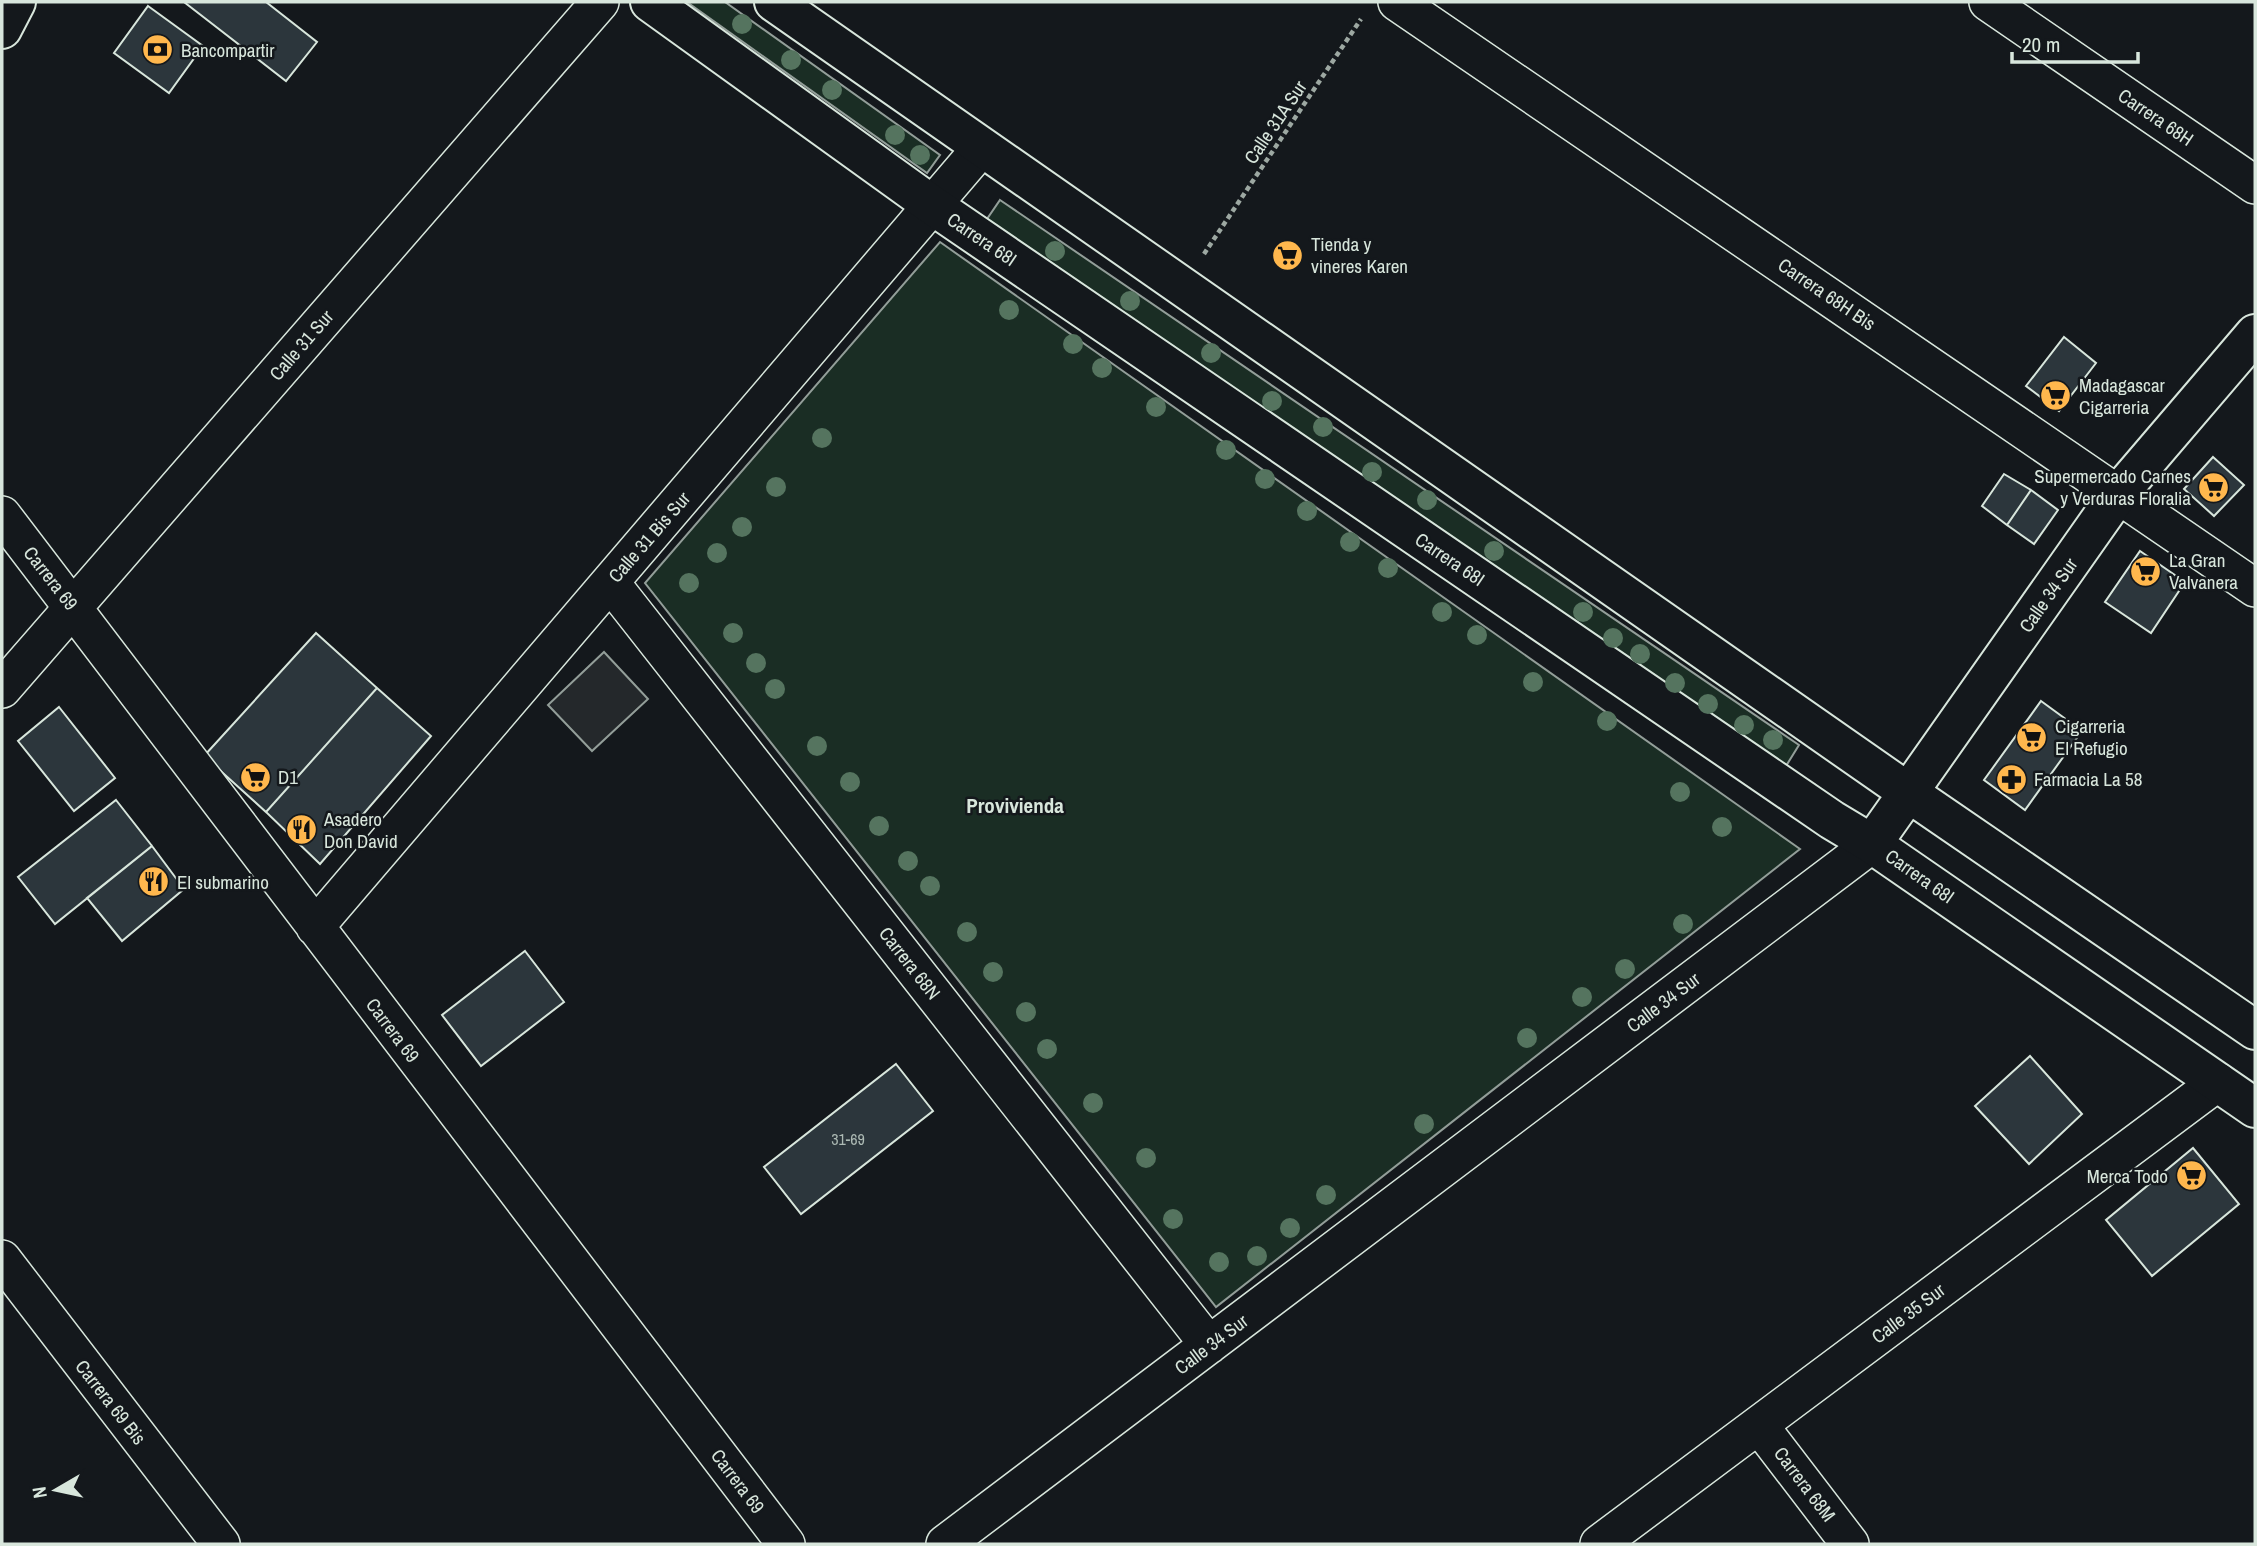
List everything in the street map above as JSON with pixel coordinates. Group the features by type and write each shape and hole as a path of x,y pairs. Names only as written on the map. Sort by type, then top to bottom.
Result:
{"street":[{"path":"2,29 16,2"},
{"name":"Calle 31 Sur","path":"2,689 600,2"},
{"name":"Carrera 68I","path":"650,2 932,205 1832,820 1872,844 2255,1108"},
{"path":"774,2 1909,793 2255,1030"},
{"name":"Carrera 68H","path":"1988,2 2255,185"},
{"name":"Carrera 68H Bis","path":"1381,8 2119,493 2255,588"},
{"name":"Calle 31 Bis Sur","path":"315,927 982,147"},
{"name":"Calle 34 Sur","path":"945,1544 1872,844 2119,493 2255,334"},
{"name":"Carrera 69","path":"2,515 786,1544"},
{"name":"Carrera 68N","path":"610,582 1209,1345"},
{"name":"Calle 35 Sur","path":"1599,1544 2218,1082"},
{"name":"Carrera 69 Bis","path":"2,1259 221,1544"},
{"name":"Carrera 68M","path":"1759,1425 1850,1544"}],"path":[{"name":"Calle 31A Sur","path":"1202,257 1381,8"}],"green space":[{"path":"687,2 725,2 940,155 927,173"},
{"path":"1000,200 1799,745 1786,766 987,219"},
{"path":"940,242 1800,849 1216,1307 645,583"}],"shaded area":[{"path":"604,652 648,699 592,751 548,705"}],"building":[{"path":"184,2 266,2 317,42 286,81"},
{"name":"Bancompartir","path":"148,6 203,46 169,93 114,53"},
{"path":"2064,337 2096,363 2059,411 2026,386"},
{"name":"Supermercado Carnes y Verduras Floralia","path":"2213,457 2244,485 2214,516 2184,489"},
{"path":"2004,474 2031,490 2007,525 1982,506"},
{"path":"2031,490 2058,510 2034,544 2007,525"},
{"path":"2140,551 2185,582 2151,633 2105,602"},
{"path":"316,633 377,688 266,812 204,756"},
{"path":"377,688 431,736 320,864 266,812"},
{"path":"2041,701 2082,731 2025,810 1984,780"},
{"path":"59,707 115,778 74,811 18,741"},
{"path":"116,800 152,846 55,924 18,877"},
{"path":"152,846 184,889 122,941 87,898"},
{"path":"525,951 564,1002 481,1066 442,1015"},
{"path":"2030,1056 2082,1114 2029,1164 1975,1106"},
{"path":"896,1064 933,1111 801,1214 764,1167"},
{"path":"2193,1148 2239,1204 2152,1276 2106,1220"}],"place":[{"name":"Bancompartir","path":"158,50"},
{"name":"Tienda y vineres Karen","path":"1288,255"},
{"name":"Madagascar Cigarreria","path":"2056,396"},
{"name":"Supermercado Carnes y Verduras Floralia","path":"2214,487"},
{"name":"La Gran Valvanera","path":"2146,571"},
{"name":"Cigarreria El Refugio","path":"2032,737"},
{"name":"D1","path":"255,777"},
{"name":"Farmacia La 58","path":"2011,779"},
{"name":"Asadero Don David","path":"301,830"},
{"name":"El submarino","path":"154,882"},
{"name":"Merca Todo","path":"2191,1176"}],"district":[{"name":"Provivienda","path":"1015,806"}]}
